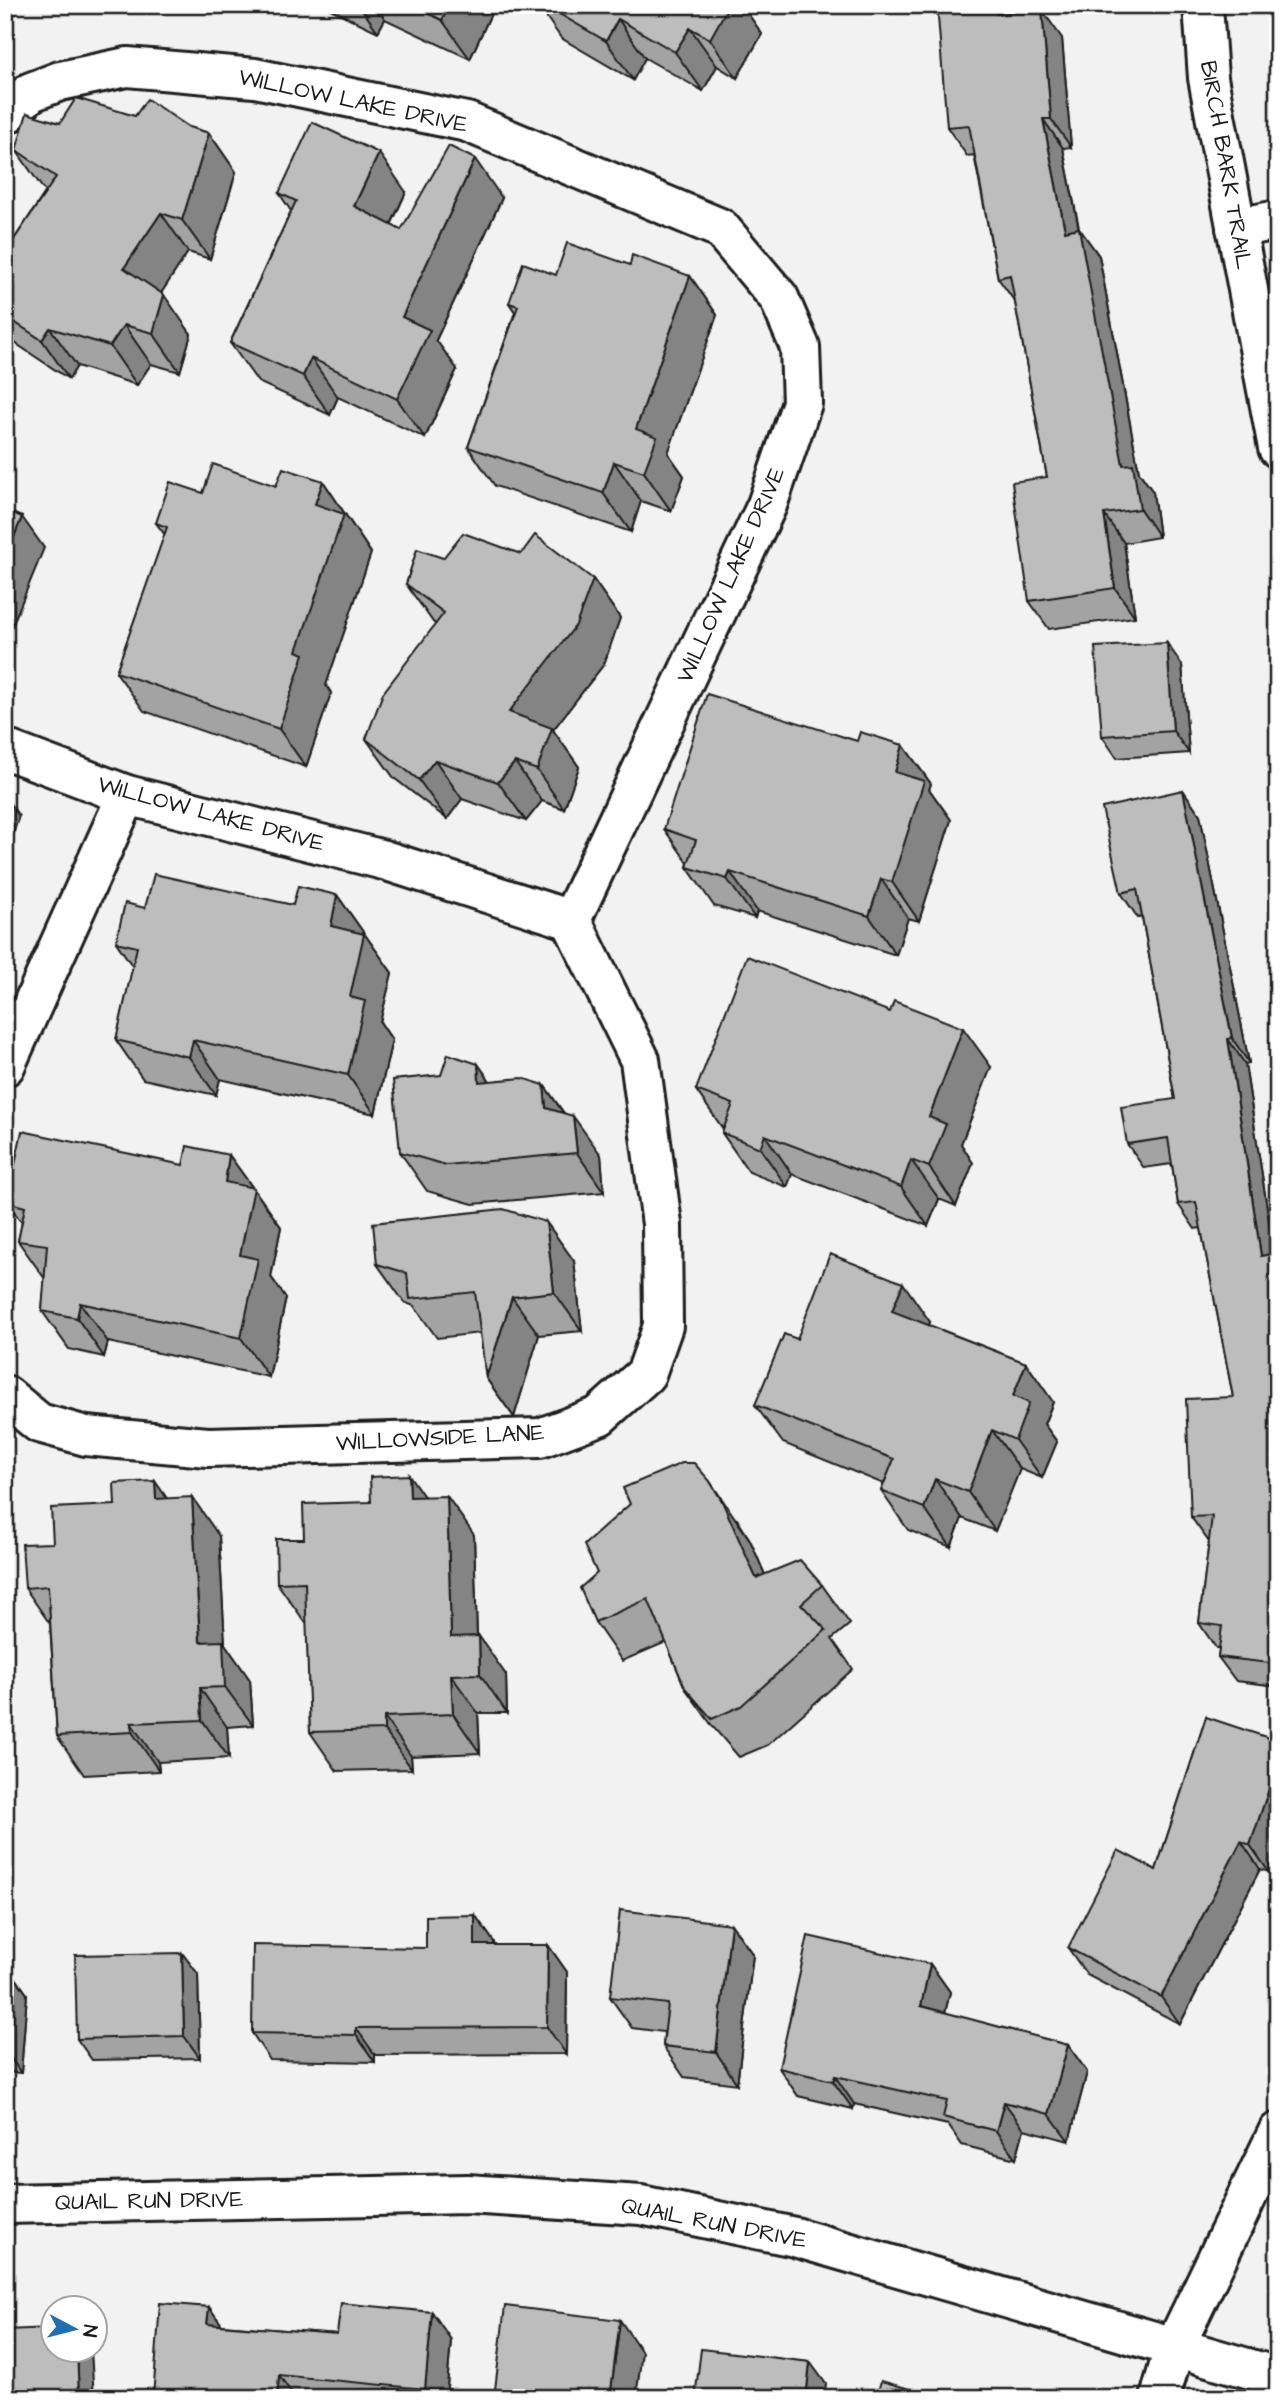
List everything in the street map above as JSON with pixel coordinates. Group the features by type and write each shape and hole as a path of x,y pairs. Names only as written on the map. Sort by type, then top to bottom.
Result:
{"street":[{"name":"BIRCH BARK TRAIL","path":"1203,5 1208,78 1278,448"},
{"name":"WILLOW LAKE DRIVE","path":"5,115 31,92 60,82 127,67 255,78 467,122 720,228 779,298 800,347 802,403 767,505 571,920 384,860 127,795 5,750"},
{"path":"1236,228 1278,220"},
{"path":"5,1066 127,795"},
{"name":"WILLOWSIDE LANE","path":"5,1395 39,1423 86,1436 208,1447 541,1438 599,1416 646,1374 663,1326 662,1224 640,1060 571,920"},
{"path":"1160,2398 1174,2348 1278,2132"},
{"name":"QUAIL RUN DRIVE","path":"5,2204 467,2194 641,2205 796,2237 1278,2377"}],"building":[{"path":"411,5 450,5 442,20"},
{"path":"544,5 729,5 710,39 690,28 675,52 618,19 606,41"},
{"path":"937,5 997,5 996,14 1042,10 1051,119 1043,119 1065,231 1079,228 1123,465 1133,464 1140,509 1104,514 1115,588 1029,601 1012,482 1047,477 1010,275 998,278 969,125 947,127"},
{"path":"76,98 135,116 147,99 189,127 209,133 182,220 161,213 124,268 164,295 153,333 124,325 110,346 50,328 42,340 5,316 5,253 56,177 16,150 27,113 60,123"},
{"path":"312,122 379,153 354,206 401,230 449,146 475,159 402,317 430,330 397,399 311,358 303,376 230,343 296,201 279,193"},
{"path":"567,243 630,265 632,255 690,276 636,429 657,437 644,472 614,462 603,493 468,447 518,306 509,303 523,263 556,275"},
{"path":"213,464 276,486 283,468 323,481 315,504 344,514 297,651 304,654 279,729 116,672 167,527 156,523 170,482 203,493"},
{"path":"5,510 22,517 5,559"},
{"path":"463,533 521,554 535,535 593,579 576,625 509,712 552,728 537,770 515,762 498,782 435,760 419,780 366,739 383,693 444,613 406,584 417,549 443,558"},
{"path":"1167,643 1173,731 1102,736 1095,647"},
{"path":"707,694 857,741 860,732 903,745 895,772 924,781 892,882 881,879 869,916 730,872 727,879 687,867 696,840 664,829"},
{"path":"1183,790 1232,1038 1228,1039 1261,1256 1276,1253 1278,1261 1278,1664 1218,1657 1222,1626 1199,1623 1212,1516 1191,1517 1186,1399 1233,1397 1196,1202 1178,1204 1168,1138 1127,1144 1121,1107 1175,1099 1137,889 1121,893 1102,808"},
{"path":"154,874 293,905 298,886 337,895 331,926 364,934 350,997 365,1001 348,1075 193,1040 189,1057 116,1040 137,947 116,942 125,903 145,908"},
{"path":"747,956 890,1012 894,1001 963,1028 929,1117 946,1124 929,1167 911,1160 901,1187 765,1135 760,1148 722,1133 733,1104 696,1090"},
{"path":"448,1054 478,1064 479,1082 522,1078 544,1085 546,1108 573,1116 577,1153 446,1165 400,1152 393,1080 441,1075"},
{"path":"22,1131 183,1165 187,1146 229,1155 225,1182 254,1188 240,1255 258,1259 241,1338 80,1303 77,1318 42,1311 47,1245 18,1241 25,1207 7,1202"},
{"path":"503,1209 546,1222 554,1292 512,1297 486,1378 475,1292 410,1299 407,1273 377,1264 373,1223"},
{"path":"830,1254 903,1283 892,1311 1026,1363 1013,1396 1029,1403 1015,1440 992,1430 968,1492 935,1479 924,1508 881,1491 894,1459 755,1405 784,1334 797,1339"},
{"path":"682,1463 694,1463 709,1480 722,1501 756,1578 800,1560 822,1585 801,1604 826,1630 741,1706 712,1719 685,1688 648,1599 595,1622 580,1588 597,1573 584,1545 630,1504 623,1488"},
{"path":"409,1475 410,1497 447,1496 451,1637 479,1636 480,1674 451,1675 453,1714 384,1717 384,1730 310,1732 305,1582 277,1583 276,1539 304,1539 303,1504 371,1502 370,1477"},
{"path":"155,1481 156,1499 192,1497 200,1642 223,1641 225,1687 200,1688 202,1720 131,1723 132,1732 57,1736 48,1586 25,1588 22,1544 53,1543 51,1508 115,1505 114,1483"},
{"path":"1206,1717 1278,1741 1278,1762 1250,1845 1241,1841 1161,1997 1068,1948 1118,1850 1156,1870"},
{"path":"620,1910 731,1924 716,2052 663,2046 668,2004 610,1997"},
{"path":"475,1915 475,1945 548,1945 547,2027 356,2028 356,2035 252,2033 253,1945 426,1948 426,1916"},
{"path":"808,1936 930,1964 921,2006 1068,2045 1049,2114 1004,2102 996,2131 943,2117 947,2101 835,2076 833,2081 779,2068"},
{"path":"182,1953 184,2036 77,2039 75,1955"},
{"path":"5,1967 8,1967 5,2004"},
{"path":"160,2303 209,2307 207,2324 337,2334 341,2303 432,2312 425,2389 279,2375 277,2398 153,2398"},
{"path":"505,2306 620,2320 610,2398 494,2398"},
{"path":"38,2329 38,2364 78,2364 79,2398 5,2398 5,2330"},
{"path":"701,2349 810,2362 806,2398 695,2398"},
{"path":"881,2381 943,2398 876,2398"}]}
